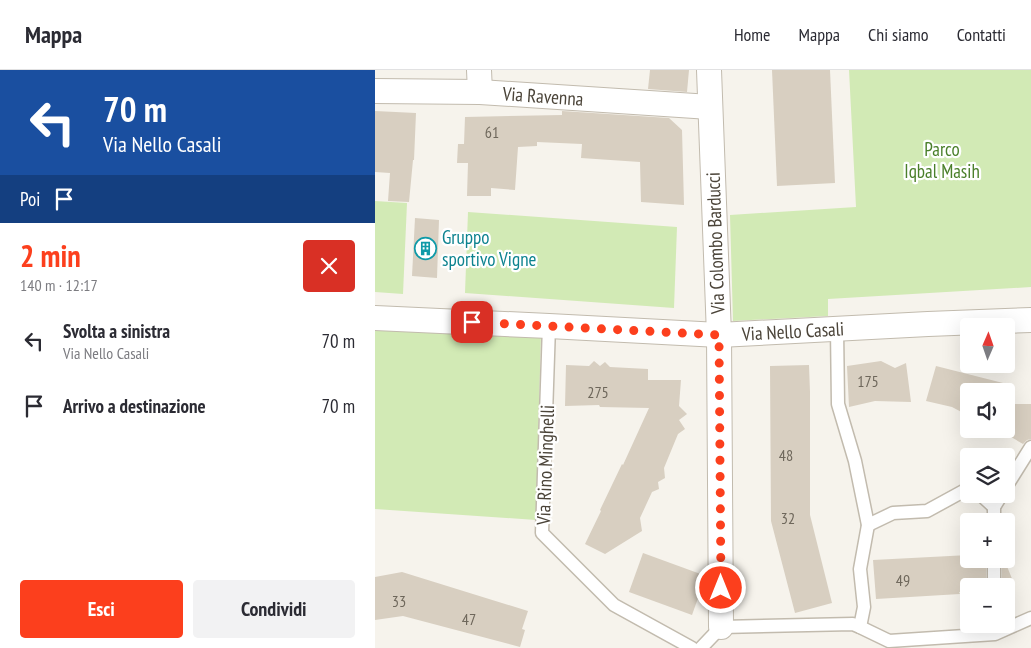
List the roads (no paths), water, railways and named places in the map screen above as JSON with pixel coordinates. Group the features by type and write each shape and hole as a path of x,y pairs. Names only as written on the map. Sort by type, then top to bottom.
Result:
{"street":[{"name":"Via Colombo Barducci","path":"709,70 719,335 721,627"},
{"name":"Via Ravenna","path":"375,91 479,81 710,106"},
{"name":"Via Nello Casali","path":"375,318 719,335 1031,320"}],"lane":[{"name":"Via Rino Minghelli","path":"549,326 542,533 614,605 692,648"},
{"path":"837,329 838,404 855,460 867,525 860,569 864,607 860,627"},
{"path":"1015,473 1031,447"},
{"path":"867,525 893,513 927,511 960,493"},
{"path":"990,503 994,507"},
{"path":"994,513 996,503"},
{"path":"1015,623 1031,618"},
{"path":"701,648 721,627 853,624 889,641 960,633"}],"place":[{"name":"Gruppo sportivo Vigne","path":"426,248"}],"park label":[{"name":"Parco Iqbal Masih","path":"942,160"}]}
